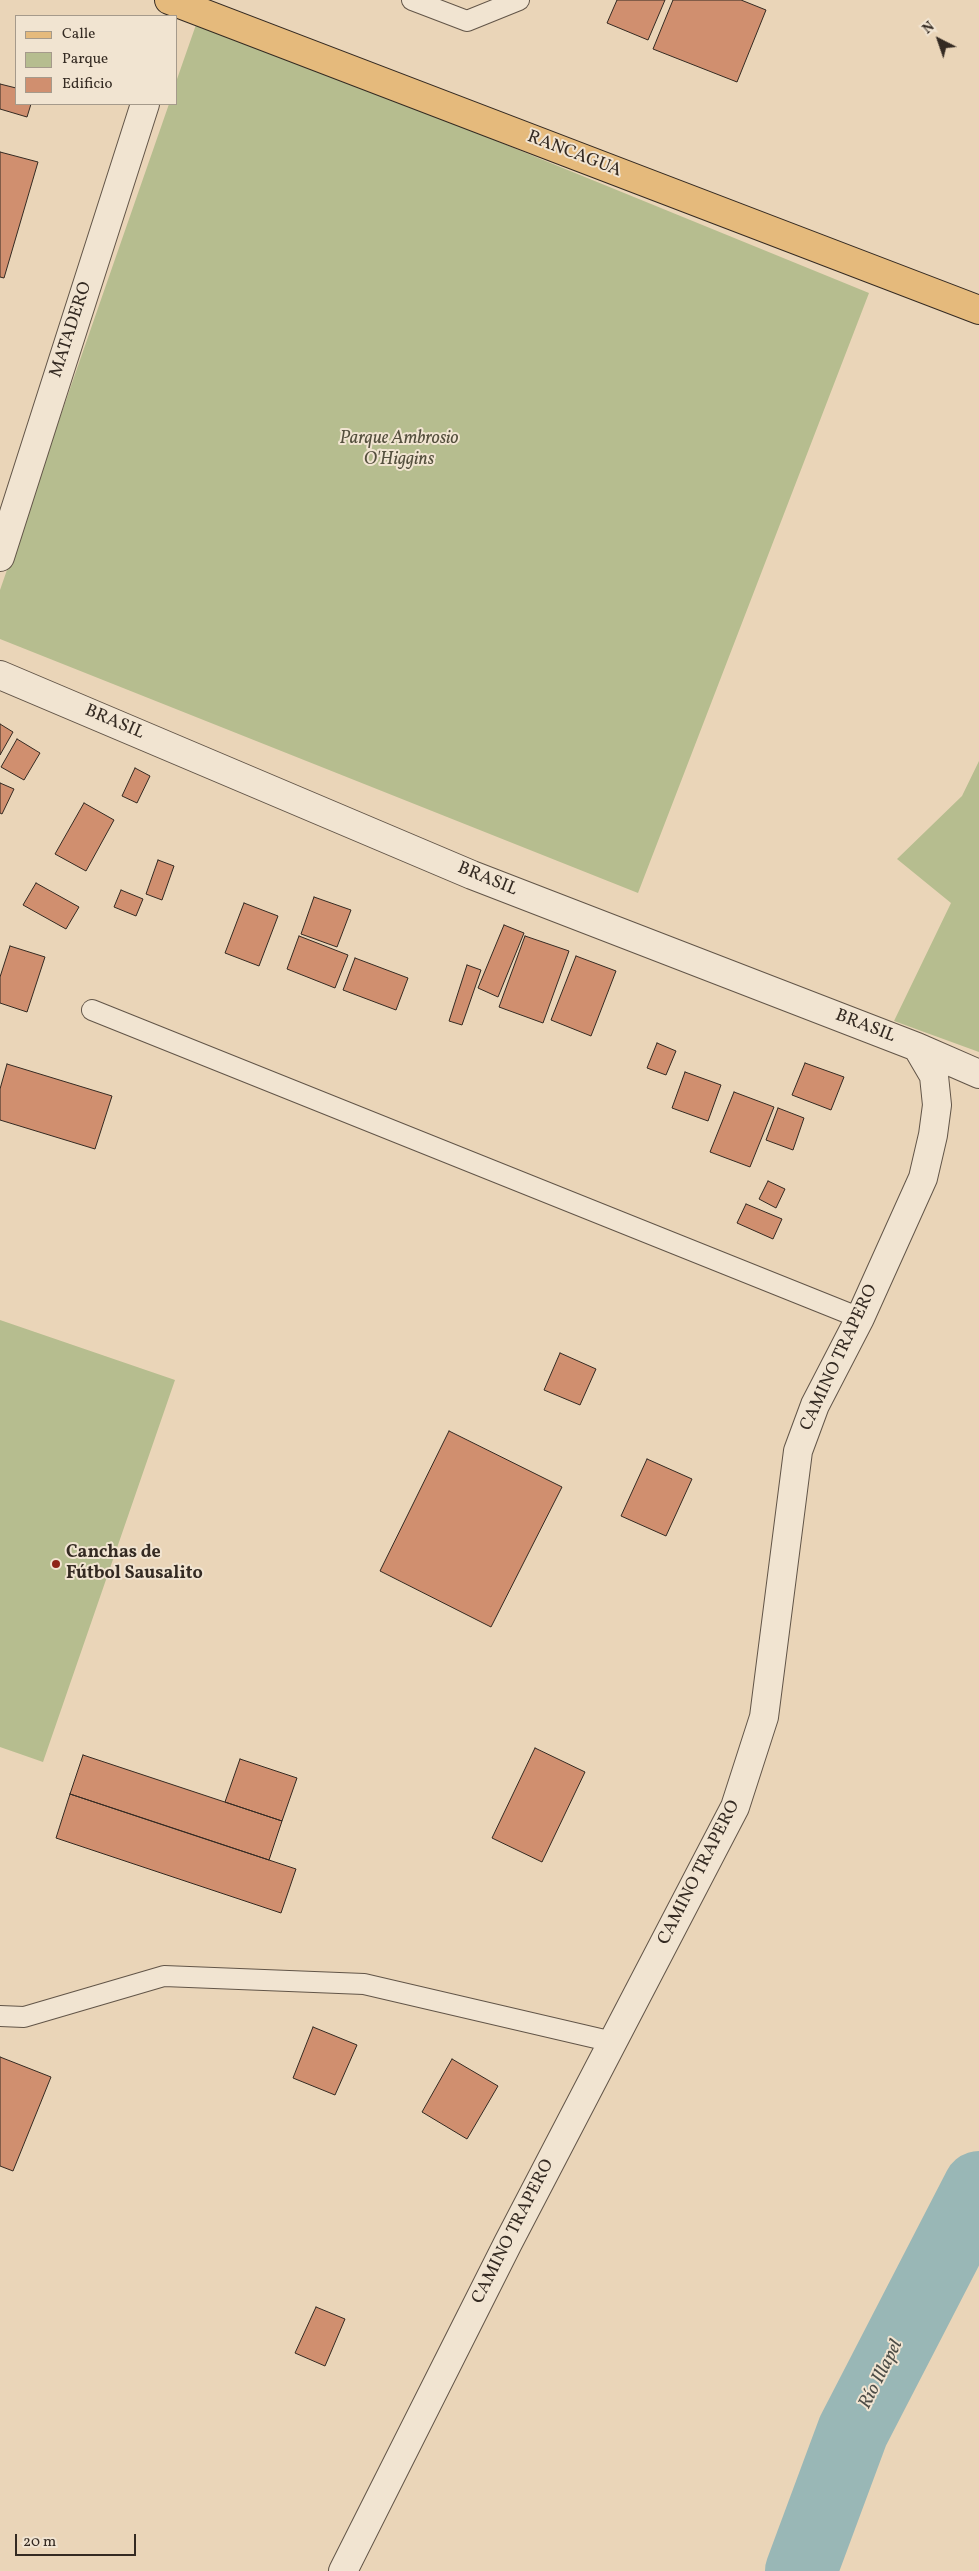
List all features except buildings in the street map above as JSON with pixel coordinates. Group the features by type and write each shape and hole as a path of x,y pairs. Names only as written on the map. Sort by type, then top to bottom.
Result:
{"main road":[{"name":"RANCAGUA","path":"173,6 979,310"}],"street":[{"name":"MATADERO","path":"0,557 145,105"},
{"name":"BRASIL","path":"0,674 472,875 918,1047 979,1074"},
{"name":"CAMINO TRAPERO","path":"343,2571 735,1807 764,1717 798,1451 815,1404 860,1318 923,1178 933,1136 937,1105 934,1076 918,1047"}],"lane":[{"path":"412,0 467,21 519,0"},
{"path":"92,1010 860,1318"},
{"path":"0,2016 24,2018 164,1976 345,1983 364,1984 613,2042"}],"green space":[{"name":"Parque Ambrosio O'Higgins","path":"198,19 869,293 638,893 0,639 0,590 169,105 178,105 178,76"},
{"path":"979,761 979,1052 894,1021 951,903 897,859 962,796"},
{"name":"Canchas de Fútbol Sausalito","path":"0,1320 175,1380 43,1762 0,1747"}],"waterway":[{"name":"Río Illapel","path":"801,2571 853,2431 979,2187"}],"place":[{"name":"Canchas de Fútbol Sausalito","path":"56,1564"}]}
